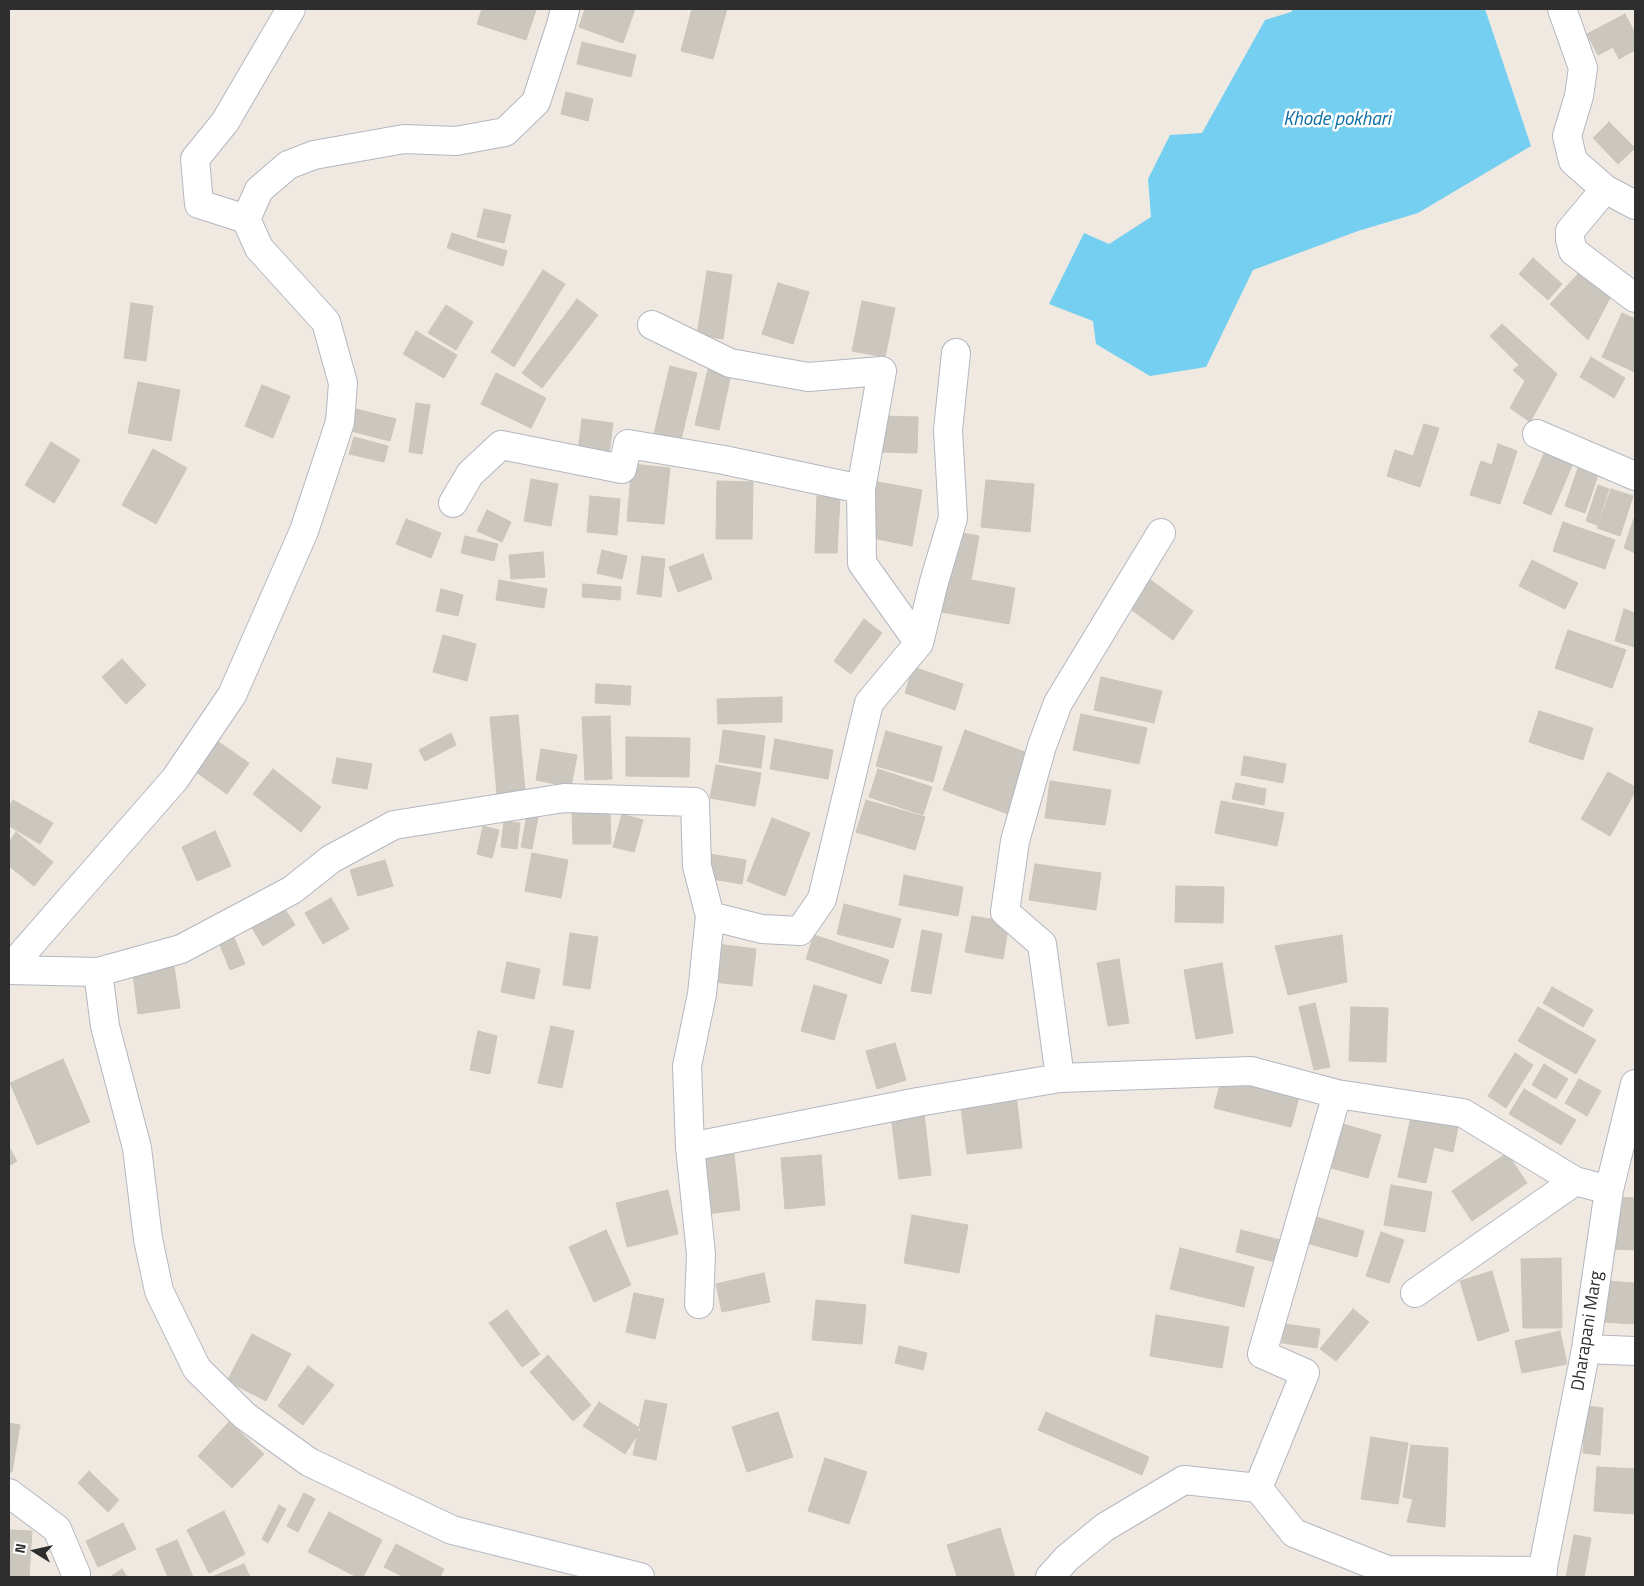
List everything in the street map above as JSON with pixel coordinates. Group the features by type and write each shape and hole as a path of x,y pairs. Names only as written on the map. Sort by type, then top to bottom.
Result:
{"street":[{"path":"9,970 175,779 232,695 304,531 340,422 343,382 326,322 259,248 246,219 199,204 195,159 225,122 291,9"},
{"path":"246,219 259,190 288,165 314,155 404,139 456,141 505,132 536,102 565,9"},
{"path":"1562,9 1583,68 1578,96 1567,136 1573,161 1605,189 1635,205"},
{"path":"1605,189 1570,231 1571,245 1573,252 1635,298"},
{"path":"652,324 730,363 808,377 882,371 861,489 862,563 919,643"},
{"path":"710,916 762,929 800,931 822,899 869,703 919,643 934,582 953,518 948,430 956,353"},
{"path":"1537,434 1635,476"},
{"path":"453,503 470,474 501,445 622,470 628,444 724,460 861,489"},
{"path":"1060,1078 1042,944 1006,912 1015,841 1042,746 1058,703 1161,533"},
{"path":"9,970 98,972 181,949 292,890 331,859 394,825 564,798 696,802 697,866 710,916 702,994 687,1066 690,1147 701,1254 699,1304"},
{"path":"98,972 105,1026 137,1148 148,1239 159,1290 197,1369 245,1416 309,1462 452,1530 640,1577"},
{"path":"690,1147 918,1102 1060,1078 1251,1071 1337,1094 1463,1113 1575,1181 1609,1190"},
{"name":"Dharapani Marg","path":"1542,1574 1586,1349 1609,1190 1635,1084"},
{"path":"1258,1488 1305,1373 1262,1354 1337,1094"},
{"path":"1415,1293 1575,1181"},
{"path":"1586,1349 1635,1351"},
{"path":"1050,1577 1068,1558 1105,1527 1184,1480 1258,1488 1294,1532 1387,1570 1542,1574"},
{"path":"9,1493 57,1529 76,1577"}],"water":[{"name":"Khode pokhari","path":"1293,9 1485,9 1531,146 1418,213 1358,231 1253,270 1206,367 1150,376 1096,344 1093,321 1049,304 1084,233 1109,244 1151,217 1148,179 1170,135 1202,133 1265,20 1291,12"}],"building":[{"path":"482,9 536,10 526,40 477,24"},
{"path":"585,9 635,9 623,43 579,27"},
{"path":"692,9 727,9 713,59 681,51"},
{"path":"1625,14 1635,33 1635,50 1619,59 1613,47 1598,55 1587,34"},
{"path":"582,42 636,55 631,77 577,64"},
{"path":"566,92 593,99 588,121 561,114"},
{"path":"1609,122 1635,148 1618,164 1593,138"},
{"path":"484,209 511,215 504,243 477,237"},
{"path":"452,233 507,251 503,266 447,248"},
{"path":"1533,258 1562,284 1548,300 1519,274"},
{"path":"543,270 565,284 514,367 491,352"},
{"path":"707,271 732,275 723,339 697,335"},
{"path":"1579,273 1610,298 1588,340 1550,304"},
{"path":"778,283 809,292 793,344 762,334"},
{"path":"577,299 598,315 542,388 522,373"},
{"path":"862,301 895,308 885,357 852,351"},
{"path":"131,303 153,306 146,361 124,358"},
{"path":"446,305 473,322 456,350 428,333"},
{"path":"1622,313 1635,319 1635,372 1602,357"},
{"path":"1502,324 1557,374 1530,422 1510,408 1525,381 1513,370 1519,365 1490,336"},
{"path":"416,331 457,355 444,378 403,354"},
{"path":"1591,357 1625,378 1614,398 1580,377"},
{"path":"670,366 697,373 680,444 653,438"},
{"path":"708,369 731,374 719,430 695,425"},
{"path":"496,373 546,398 531,428 481,404"},
{"path":"138,382 180,390 171,441 128,433"},
{"path":"262,385 290,396 273,438 245,426"},
{"path":"416,403 430,405 422,454 409,452"},
{"path":"352,408 396,419 390,441 347,430"},
{"path":"881,416 918,417 917,453 880,452"},
{"path":"582,419 613,423 609,455 578,451"},
{"path":"1424,424 1439,428 1420,487 1387,476 1395,450 1413,456"},
{"path":"354,437 388,446 384,462 349,454"},
{"path":"51,442 80,460 54,503 25,485"},
{"path":"1498,444 1517,451 1500,504 1470,495 1481,461 1492,465"},
{"path":"153,449 187,468 156,524 122,505"},
{"path":"1546,449 1574,461 1551,515 1523,503"},
{"path":"632,464 670,468 664,524 627,521"},
{"path":"1579,465 1599,472 1585,513 1565,506"},
{"path":"531,479 558,484 551,526 524,521"},
{"path":"986,480 1034,484 1030,532 981,527"},
{"path":"717,481 753,482 752,539 716,539"},
{"path":"878,482 922,490 912,546 868,537"},
{"path":"1598,485 1609,489 1597,525 1586,521"},
{"path":"1611,489 1633,496 1620,536 1597,528"},
{"path":"590,496 620,499 617,535 587,532"},
{"path":"817,496 840,498 837,553 815,553"},
{"path":"487,510 511,522 502,542 477,531"},
{"path":"1635,515 1635,553 1624,548"},
{"path":"406,519 441,533 431,558 396,544"},
{"path":"1563,522 1615,540 1605,569 1553,551"},
{"path":"951,531 979,536 971,580 1015,588 1009,624 936,611"},
{"path":"465,536 498,544 494,561 461,553"},
{"path":"602,550 627,556 622,579 597,573"},
{"path":"543,552 545,577 511,579 509,555"},
{"path":"703,554 712,579 678,592 669,567"},
{"path":"642,556 665,559 661,597 637,594"},
{"path":"1532,560 1578,583 1565,609 1519,586"},
{"path":"1145,576 1193,611 1173,640 1125,605"},
{"path":"499,580 547,589 544,608 496,600"},
{"path":"583,584 621,587 620,600 582,597"},
{"path":"441,589 463,595 458,616 436,611"},
{"path":"1624,609 1635,613 1635,647 1615,641"},
{"path":"864,619 882,633 851,674 834,661"},
{"path":"1568,630 1626,650 1612,688 1555,668"},
{"path":"443,635 476,644 467,681 433,672"},
{"path":"122,659 146,685 126,704 102,677"},
{"path":"913,667 963,684 955,710 905,693"},
{"path":"1101,677 1162,691 1154,723 1094,710"},
{"path":"596,684 631,686 630,705 595,703"},
{"path":"782,697 782,722 718,724 717,699"},
{"path":"1539,711 1593,728 1583,760 1529,742"},
{"path":"1081,714 1147,728 1139,764 1073,750"},
{"path":"518,715 525,791 497,794 490,717"},
{"path":"610,716 612,779 585,780 582,717"},
{"path":"723,730 765,736 761,768 719,762"},
{"path":"965,730 1030,754 1008,814 943,790"},
{"path":"886,731 942,747 933,782 876,766"},
{"path":"451,733 456,745 425,761 419,750"},
{"path":"210,736 249,763 227,794 189,767"},
{"path":"626,737 690,738 689,777 626,776"},
{"path":"775,739 833,750 828,779 770,769"},
{"path":"541,749 577,755 571,787 536,780"},
{"path":"1244,756 1286,764 1283,783 1241,775"},
{"path":"337,758 372,764 367,789 332,783"},
{"path":"716,765 761,773 755,806 710,798"},
{"path":"273,769 321,807 301,832 253,794"},
{"path":"878,769 932,787 923,815 869,797"},
{"path":"1608,772 1635,787 1635,792 1610,836 1581,819"},
{"path":"1050,781 1111,790 1105,825 1045,818"},
{"path":"1236,783 1266,789 1264,805 1232,799"},
{"path":"13,800 53,823 40,844 9,826 9,807"},
{"path":"866,800 925,817 915,850 856,832"},
{"path":"1221,801 1284,813 1277,846 1215,833"},
{"path":"572,811 610,811 611,844 573,844"},
{"path":"622,814 643,820 634,852 613,847"},
{"path":"527,815 538,817 532,849 521,847"},
{"path":"772,818 810,833 785,896 747,881"},
{"path":"504,821 520,823 517,849 501,847"},
{"path":"483,826 499,830 492,858 477,854"},
{"path":"215,831 231,866 197,881 182,847"},
{"path":"16,832 53,862 34,886 9,866 9,842"},
{"path":"532,853 568,860 561,898 525,891"},
{"path":"709,854 746,860 742,884 706,878"},
{"path":"385,860 393,886 358,896 350,870"},
{"path":"1035,864 1101,873 1096,910 1029,900"},
{"path":"904,875 963,887 958,916 899,905"},
{"path":"1176,886 1224,887 1223,923 1175,922"},
{"path":"331,898 349,929 323,944 305,913"},
{"path":"279,900 295,925 263,946 247,920"},
{"path":"844,904 901,919 893,948 837,934"},
{"path":"972,916 1009,922 1003,959 965,952"},
{"path":"922,930 942,934 931,994 911,991"},
{"path":"570,933 598,937 590,989 563,985"},
{"path":"233,935 245,964 230,970 218,940"},
{"path":"814,935 889,960 881,984 806,959"},
{"path":"1342,935 1347,982 1288,995 1275,946"},
{"path":"717,944 756,949 752,986 713,982"},
{"path":"173,959 180,1008 138,1014 132,965"},
{"path":"1119,959 1129,1023 1108,1026 1097,963"},
{"path":"507,962 540,969 534,999 501,992"},
{"path":"1222,963 1233,1033 1196,1039 1184,970"},
{"path":"814,985 847,995 834,1040 801,1031"},
{"path":"1552,987 1593,1010 1583,1027 1543,1003"},
{"path":"1315,1003 1330,1067 1314,1070 1299,1007"},
{"path":"1351,1007 1388,1008 1386,1062 1349,1061"},
{"path":"1538,1007 1596,1040 1576,1074 1518,1041"},
{"path":"551,1026 574,1031 562,1088 538,1083"},
{"path":"478,1031 497,1036 490,1074 470,1070"},
{"path":"895,1043 906,1080 877,1089 866,1051"},
{"path":"1515,1053 1533,1065 1506,1108 1488,1096"},
{"path":"63,1059 90,1122 37,1145 10,1083"},
{"path":"1544,1064 1568,1079 1556,1099 1532,1085"},
{"path":"1222,1077 1299,1097 1291,1127 1214,1108"},
{"path":"1579,1079 1601,1091 1587,1116 1565,1103"},
{"path":"1524,1089 1576,1120 1561,1145 1509,1114"},
{"path":"1016,1093 1022,1148 967,1154 960,1099"},
{"path":"1412,1112 1459,1122 1453,1152 1434,1147 1426,1183 1398,1177"},
{"path":"924,1113 931,1175 899,1179 891,1116"},
{"path":"1343,1124 1381,1135 1368,1178 1331,1168"},
{"path":"9,1147 17,1161 9,1166"},
{"path":"1507,1153 1527,1183 1472,1221 1452,1191"},
{"path":"734,1154 740,1210 706,1214 700,1158"},
{"path":"821,1155 825,1205 785,1209 781,1158"},
{"path":"1391,1185 1432,1192 1425,1232 1384,1225"},
{"path":"668,1190 678,1234 627,1247 616,1203"},
{"path":"1618,1197 1635,1198 1635,1250 1615,1249"},
{"path":"1306,1214 1364,1231 1357,1257 1299,1241"},
{"path":"912,1215 968,1225 959,1273 904,1263"},
{"path":"606,1230 631,1285 594,1302 569,1247"},
{"path":"1241,1230 1280,1240 1275,1262 1236,1252"},
{"path":"1381,1232 1404,1240 1389,1283 1366,1276"},
{"path":"1180,1248 1254,1267 1244,1307 1170,1289"},
{"path":"1561,1258 1562,1328 1523,1328 1521,1259"},
{"path":"1492,1271 1509,1331 1478,1341 1460,1281"},
{"path":"764,1273 770,1302 722,1312 716,1284"},
{"path":"1605,1281 1635,1283 1635,1324 1602,1322"},
{"path":"634,1293 664,1299 655,1339 626,1332"},
{"path":"816,1300 866,1305 862,1344 812,1340"},
{"path":"1353,1309 1369,1322 1336,1361 1320,1349"},
{"path":"507,1310 540,1354 522,1367 489,1323"},
{"path":"1156,1315 1229,1327 1222,1368 1150,1356"},
{"path":"1285,1324 1320,1329 1317,1348 1282,1343"},
{"path":"1560,1331 1567,1364 1522,1373 1515,1341"},
{"path":"252,1334 291,1354 266,1401 227,1381"},
{"path":"899,1346 927,1353 923,1370 895,1363"},
{"path":"548,1355 591,1405 573,1421 530,1372"},
{"path":"308,1366 334,1385 303,1425 278,1406"},
{"path":"645,1400 667,1404 656,1460 633,1455"},
{"path":"599,1402 641,1429 625,1454 583,1426"},
{"path":"1586,1406 1603,1408 1600,1455 1583,1453"},
{"path":"778,1412 793,1457 747,1472 732,1427"},
{"path":"1046,1412 1149,1457 1142,1475 1038,1430"},
{"path":"229,1422 264,1454 232,1488 198,1456"},
{"path":"9,1423 20,1425 12,1472 9,1472"},
{"path":"1371,1437 1408,1443 1398,1504 1361,1499"},
{"path":"1411,1445 1448,1448 1445,1527 1407,1522 1413,1499 1403,1497"},
{"path":"825,1458 867,1472 849,1524 808,1511"},
{"path":"1597,1467 1635,1469 1635,1514 1594,1511"},
{"path":"89,1471 119,1500 108,1512 78,1483"},
{"path":"304,1493 315,1499 298,1532 287,1526"},
{"path":"279,1505 286,1509 268,1543 262,1539"},
{"path":"224,1511 245,1554 209,1573 187,1530"},
{"path":"329,1512 382,1540 363,1577 357,1577 308,1552"},
{"path":"123,1523 136,1549 98,1567 86,1541"},
{"path":"1000,1528 1015,1577 957,1577 947,1545"},
{"path":"9,1530 32,1531 29,1577 9,1577"},
{"path":"1574,1535 1591,1538 1584,1577 1566,1577"},
{"path":"177,1540 193,1577 168,1577 156,1549"},
{"path":"396,1544 444,1569 440,1577 404,1577 384,1567"},
{"path":"244,1564 250,1577 214,1576"},
{"path":"122,1569 127,1577 110,1577"}]}
